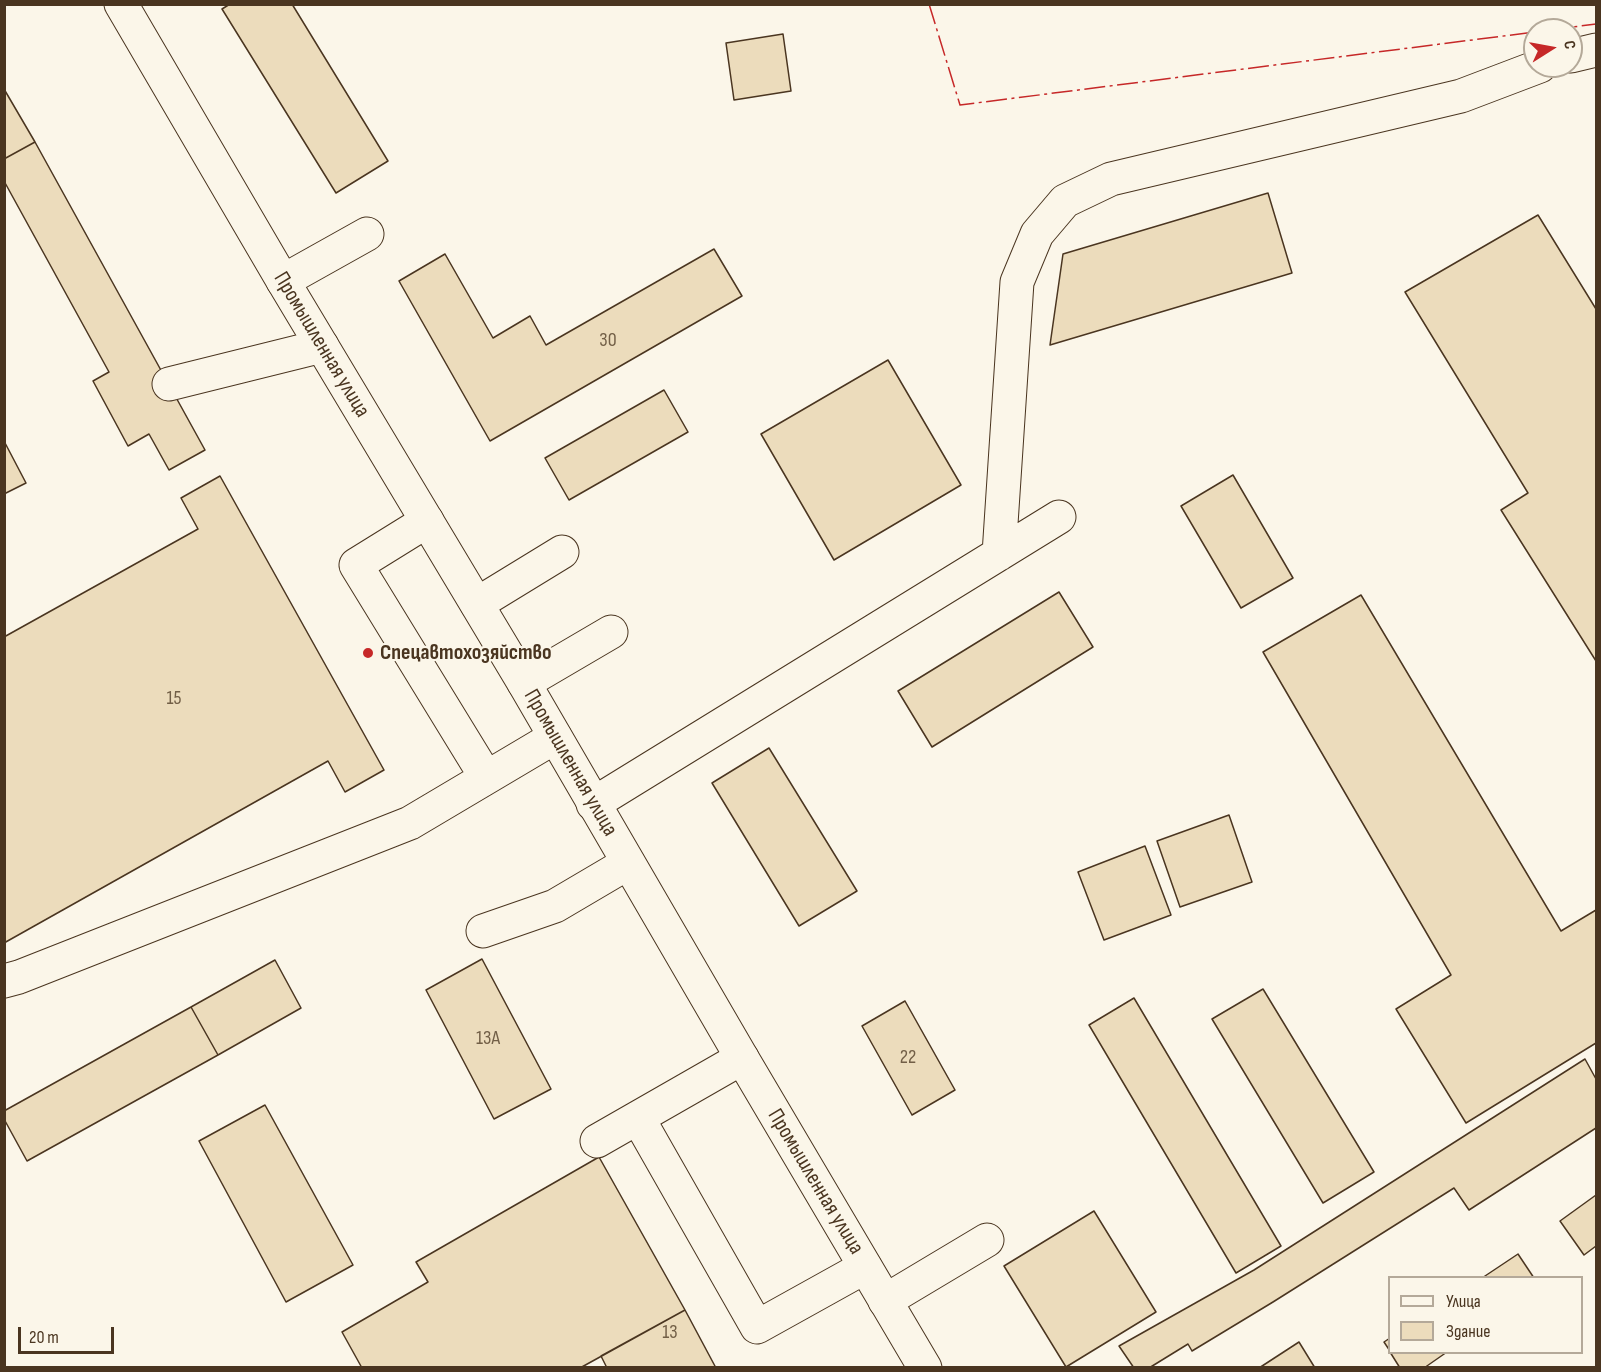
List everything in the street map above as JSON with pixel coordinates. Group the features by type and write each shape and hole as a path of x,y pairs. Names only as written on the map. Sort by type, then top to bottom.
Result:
{"main road":[{"name":"Промышленная улица","path":"121,4 283,281 524,683 924,1368"},
{"path":"999,554 1017,282 1036,234 1065,201 1111,179 1461,96 1523,72"},
{"path":"283,281 367,234"},
{"path":"169,384 322,346"},
{"path":"593,804 1059,517"},
{"path":"427,522 356,565 486,777"},
{"path":"477,604 562,552"},
{"path":"524,683 611,632"},
{"path":"4,981 410,823 555,737"},
{"path":"483,931 555,906 628,863"},
{"path":"597,1142 742,1058"},
{"path":"638,1118 757,1327 865,1267"},
{"path":"885,1300 987,1240"}],"building":[{"path":"230,4 292,4 388,161 336,193 222,9"},
{"path":"783,34 791,91 734,100 726,43"},
{"path":"4,89 35,142 4,159"},
{"path":"35,142 205,450 169,470 149,434 128,446 93,381 109,372 4,181 4,159"},
{"path":"1268,193 1292,273 1050,345 1063,254"},
{"path":"1538,215 1596,309 1596,661 1501,510 1528,493 1405,292"},
{"path":"714,249 742,296 490,441 399,281 445,254 493,338 530,316 546,345"},
{"path":"888,360 961,485 834,560 761,434"},
{"path":"664,390 688,432 569,500 545,458"},
{"path":"4,441 26,483 4,494"},
{"path":"1233,475 1293,578 1241,608 1181,506"},
{"path":"220,476 384,770 345,792 328,761 4,943 4,637 198,529 181,498"},
{"path":"1059,592 1093,647 932,747 898,691"},
{"path":"1361,595 1561,931 1596,910 1596,1043 1466,1123 1396,1009 1451,975 1263,652"},
{"path":"769,748 857,891 799,926 712,783"},
{"path":"1229,815 1252,882 1180,907 1157,841"},
{"path":"1145,846 1171,915 1104,940 1078,872"},
{"path":"482,959 551,1089 494,1119 426,990"},
{"path":"275,960 301,1008 218,1055 191,1007"},
{"path":"1263,989 1374,1172 1323,1203 1212,1019"},
{"path":"1134,998 1281,1246 1236,1273 1089,1025"},
{"path":"905,1001 955,1090 912,1115 862,1026"},
{"path":"191,1007 218,1055 27,1161 4,1119 4,1111"},
{"path":"1585,1059 1596,1079 1596,1128 1469,1210 1454,1188 1192,1351 1188,1344 1149,1368 1134,1368 1119,1346 1254,1270"},
{"path":"265,1105 353,1265 286,1302 199,1141"},
{"path":"599,1157 685,1310 580,1368 362,1368 342,1332 428,1282 416,1262"},
{"path":"1596,1195 1596,1246 1584,1255 1560,1221"},
{"path":"1094,1211 1156,1312 1066,1367 1004,1266"},
{"path":"1518,1254 1533,1276 1485,1276"},
{"path":"685,1310 716,1368 607,1368 601,1356"},
{"path":"1299,1342 1315,1368 1259,1368"},
{"path":"1391,1354 1444,1354 1424,1368 1400,1368"}],"power":[{"path":"929,4 960,105 1523,34"},
{"path":"1583,26 1596,24"}],"place":[{"name":"Спецавтохозяйство","path":"368,653"}]}
